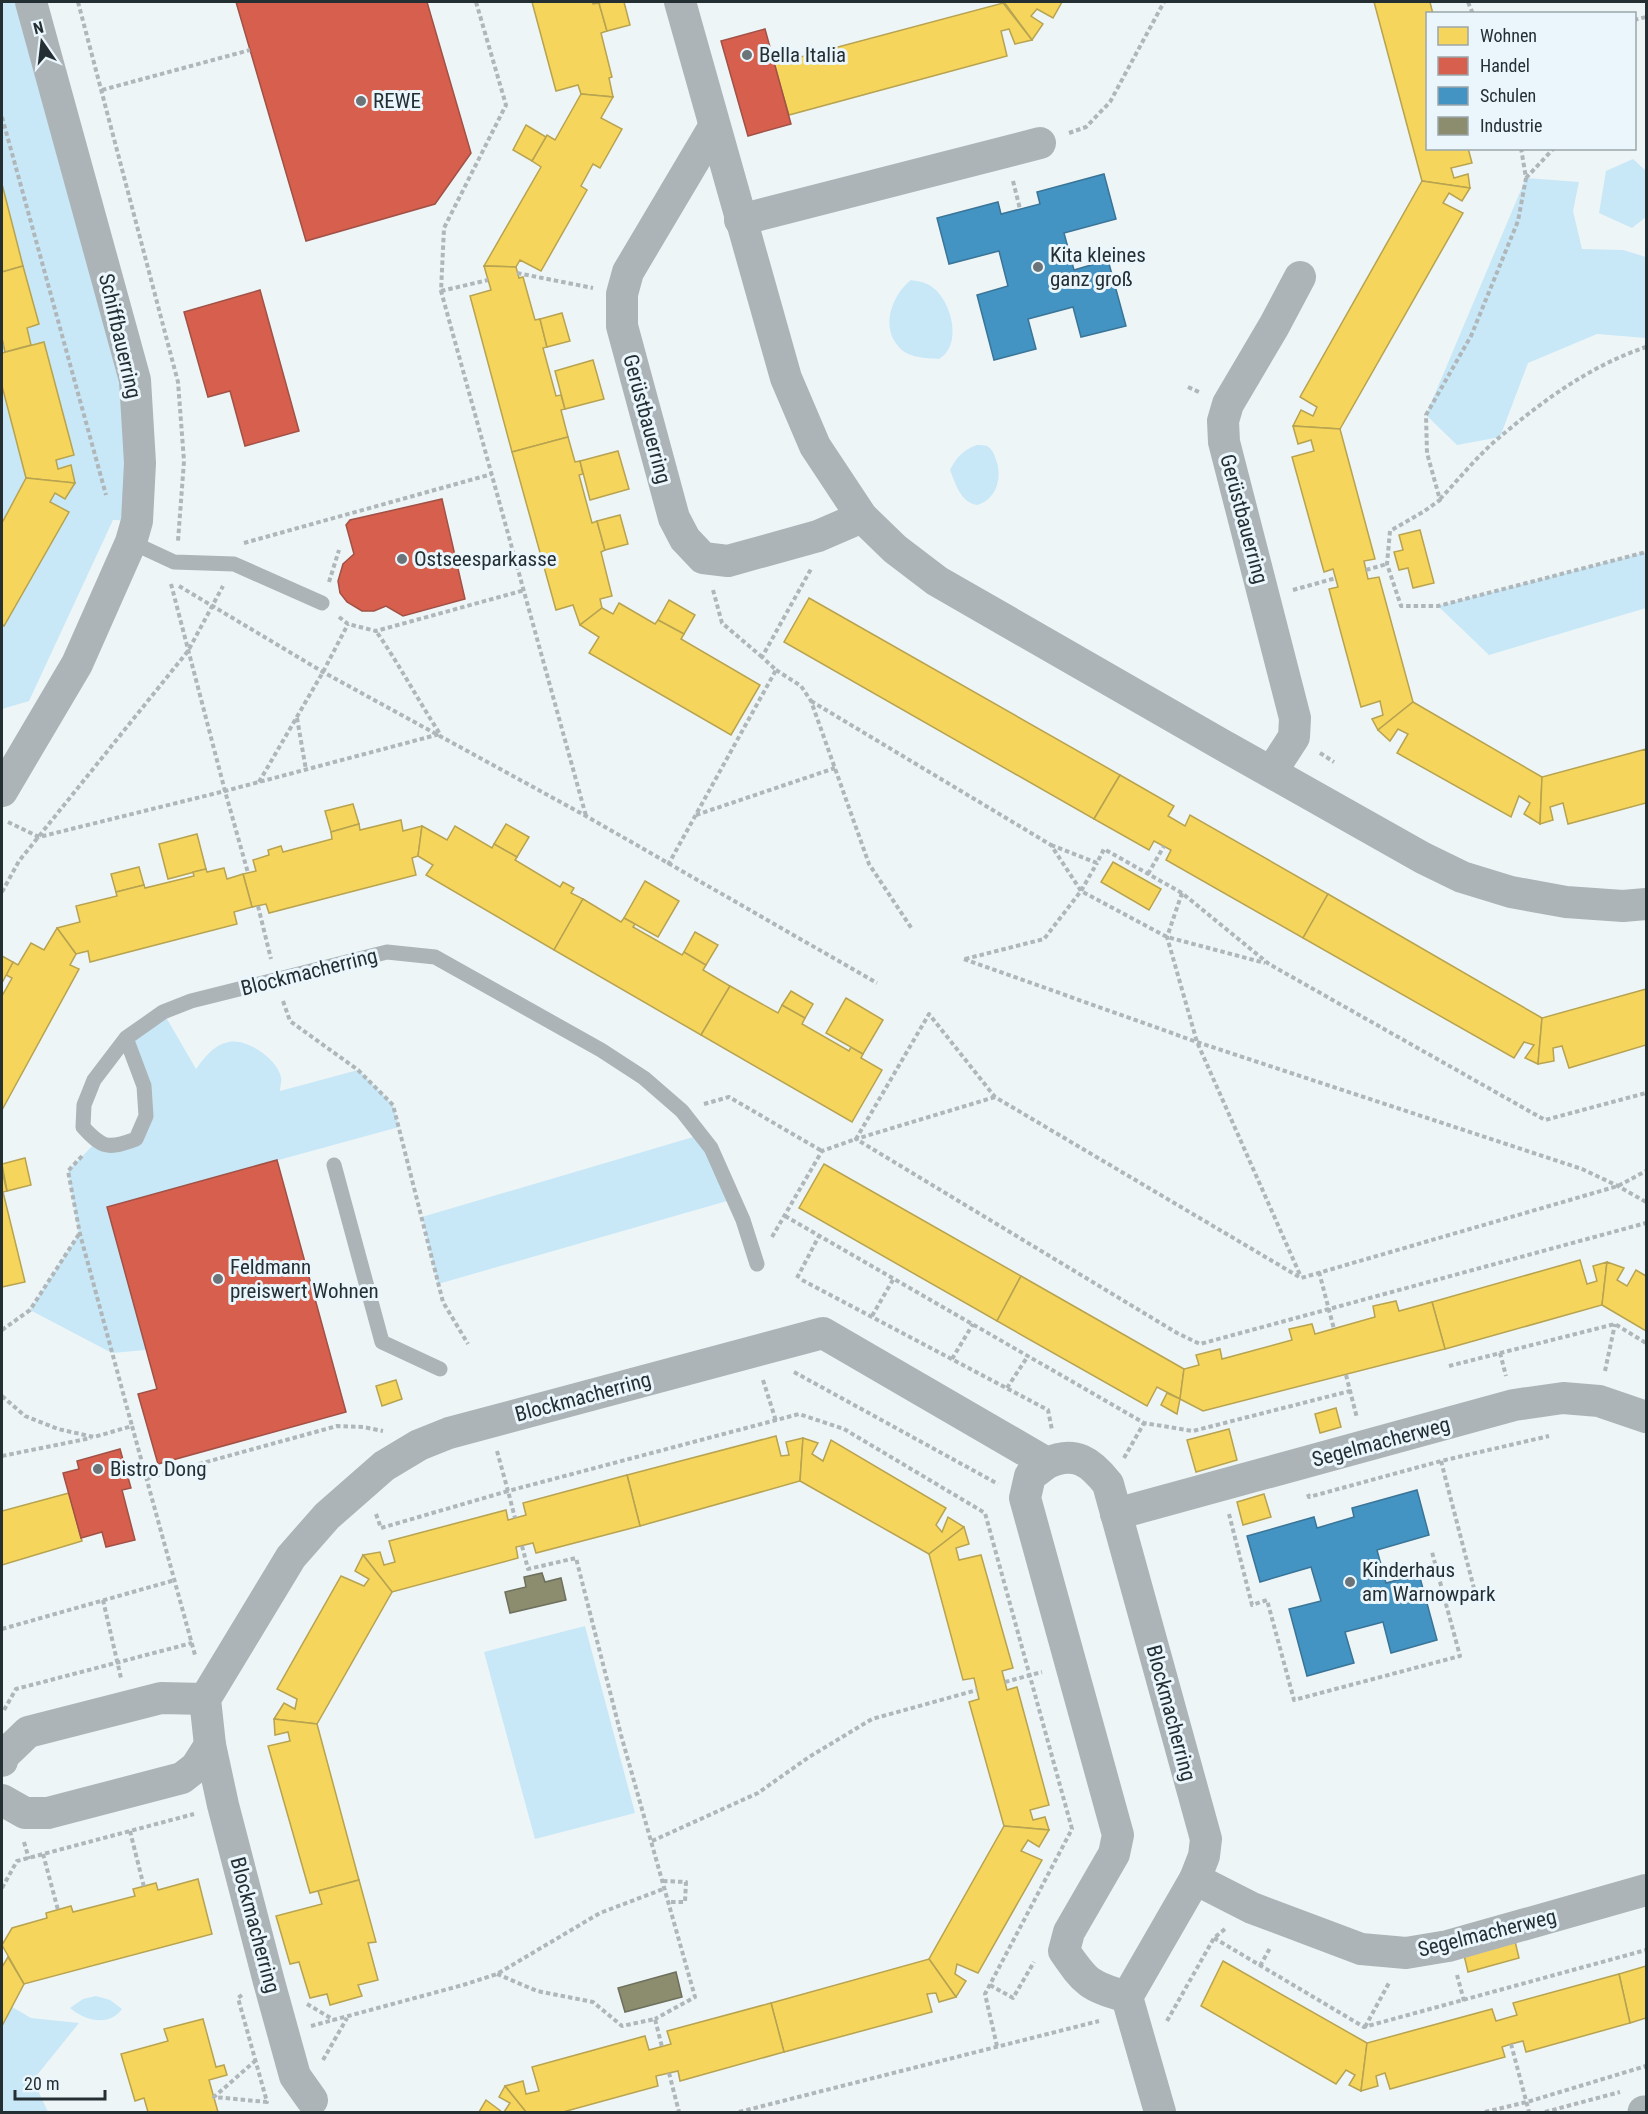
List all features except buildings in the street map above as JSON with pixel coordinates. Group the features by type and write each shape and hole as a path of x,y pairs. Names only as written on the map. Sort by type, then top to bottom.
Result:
{"street":[{"name":"Schiffbauerring","path":"4,782 77,664 131,542 137,521 140,463 135,380 31,2"},
{"path":"680,2 786,378 815,447 862,517 895,549 937,580 1199,732 1423,858 1462,877 1511,892 1566,902 1623,906 1647,904"},
{"name":"Gerüstbauerring","path":"703,558 685,539 674,518 622,326 622,294 628,272 714,127"},
{"path":"741,220 1040,143"},
{"name":"Gerüstbauerring","path":"1272,771 1294,737 1296,718 1224,442 1222,421 1235,389 1274,326 1300,277"},
{"path":"703,558 728,561 818,537 862,517"},
{"name":"Blockmacherring","path":"309,2096 295,2076 223,1805 210,1745 205,1699 291,1557 327,1516 384,1466 419,1445 489,1422 823,1333 1053,1461 1078,1459 1095,1467 1108,1484 1206,1839 1204,1856 1195,1879 1127,1997"},
{"name":"Segelmacherweg","path":"1116,1514 1514,1405 1563,1398 1599,1401 1647,1417"},
{"path":"1053,1461 1030,1476 1024,1498 1118,1835 1114,1854 1069,1932 1064,1951 1082,1976 1098,1989 1127,1997 1160,2112"},
{"path":"2,1761 3,1756 28,1732 161,1698 205,1699"},
{"path":"2,1800 25,1813 48,1813 182,1778 196,1767 210,1745"},
{"name":"Segelmacherweg","path":"1195,1879 1252,1908 1361,1949 1406,1953 1448,1946 1647,1890"}],"lane":[{"path":"131,542 174,562 234,564 322,603"},
{"name":"Blockmacherring","path":"96,1142 82,1127 84,1105 94,1080 126,1038 163,1012 190,1001 387,952 435,957 645,1078 682,1111 711,1148 743,1220 757,1264"},
{"path":"96,1142 115,1147 136,1139 146,1116 144,1086 126,1038"},
{"path":"334,1165 382,1342 440,1369"}],"path":[{"path":"78,2 178,382 184,461 180,530 174,562"},
{"path":"476,2 506,105 444,228 441,291 586,816"},
{"path":"1040,143 1086,127 1110,102 1164,2"},
{"path":"102,90 250,50"},
{"path":"2,117 107,497"},
{"path":"1440,500 1427,453 1426,415 1475,325 1518,221 1526,178 1521,150"},
{"path":"1526,178 1552,150"},
{"path":"518,273 622,294"},
{"path":"441,291 488,280"},
{"path":"1647,347 1622,355 1571,382 1500,437 1440,500 1389,531 1387,564 1401,606 1438,606 1647,552"},
{"path":"242,544 492,474"},
{"path":"762,657 812,568 818,537"},
{"path":"339,550 322,603 348,624 376,631 525,590"},
{"path":"703,558 722,623 776,670 801,686 811,701 869,864 912,929"},
{"path":"2,892 19,861 188,651 234,564"},
{"path":"1366,570 1387,564"},
{"path":"1265,597 1336,578"},
{"path":"248,873 170,581 323,672 586,816 877,983"},
{"path":"259,782 348,624"},
{"path":"376,631 440,735"},
{"path":"668,865 776,670"},
{"path":"811,701 1051,845 1096,863"},
{"path":"297,718 306,770"},
{"path":"2,819 39,837 440,735"},
{"path":"696,816 835,768"},
{"path":"1051,845 1081,891 1167,937 1269,964"},
{"path":"1148,873 1164,846"},
{"path":"1647,1093 1545,1120 1269,964 1182,893 1104,849 1081,891 1044,939 964,959 1197,1042 1582,1169 1647,1202"},
{"path":"1182,893 1167,937 1197,1042 1301,1278"},
{"path":"258,906 290,1022 358,1070 393,1105 443,1302 468,1344"},
{"path":"856,1139 929,1014 995,1097 1301,1278 1618,1186 1647,1171"},
{"path":"682,1111 729,1097 822,1151"},
{"path":"757,1264 822,1151 995,1097"},
{"path":"856,1139 1176,1333 1200,1344 1647,1223"},
{"path":"96,1142 68,1171 80,1234 148,1478 205,1699"},
{"path":"785,1216 1144,1423 1193,1431 1350,1391"},
{"path":"2,1330 30,1310 80,1234"},
{"path":"819,1236 799,1279 1048,1410 1053,1461"},
{"path":"1319,1272 1334,1329"},
{"path":"872,1316 894,1278"},
{"path":"952,1359 973,1324"},
{"path":"1599,1401 1615,1324"},
{"path":"1449,1366 1615,1324 1647,1343"},
{"path":"754,1350 776,1421"},
{"path":"754,1350 1024,1498"},
{"path":"1007,1388 1028,1356"},
{"path":"1346,1375 1365,1446"},
{"path":"2,1396 25,1416 58,1429 94,1437"},
{"path":"367,1481 381,1528 508,1491 799,1414 844,1429 985,1513 1072,1829 985,1994 997,2046"},
{"path":"489,1422 515,1518"},
{"path":"2,1456 94,1437 132,1426"},
{"path":"148,1478 337,1426 363,1427 388,1432"},
{"path":"1441,1461 1477,1600"},
{"path":"1222,1484 1252,1605 1267,1600 1294,1700 1460,1656 1432,1552"},
{"path":"497,1974 537,1991 592,2002 622,2026 655,2019 695,1997 621,1735 576,1558 528,1569 522,1546"},
{"path":"2,1629 175,1580"},
{"path":"102,1600 128,1705"},
{"path":"2,1714 16,1689 192,1643"},
{"path":"1005,1682 1070,1665"},
{"path":"652,1841 758,1793 809,1757 872,1719 977,1690"},
{"path":"2,1888 17,1861 223,1805"},
{"path":"130,1831 144,1887"},
{"path":"43,1854 58,1910"},
{"path":"663,1881 686,1882 685,1902 669,1902"},
{"path":"283,2033 347,2018 497,1974 600,1913 666,1888"},
{"path":"1166,2023 1214,1938 1252,1908"},
{"path":"1214,1938 1364,2027 1647,1950"},
{"path":"1260,1966 1269,1949"},
{"path":"1364,2027 1406,1953"},
{"path":"990,1985 1013,1998 1034,1962"},
{"path":"309,2096 347,2018"},
{"path":"655,2019 662,2047"},
{"path":"739,2112 1100,2020"},
{"path":"1511,2044 1529,2112"},
{"path":"255,2061 214,2097 267,2102"},
{"path":"1485,2112 1527,2102 1647,2066"},
{"path":"669,2073 679,2112"},
{"path":"1545,2112 1638,2105"}],"shaded area":[{"path":"2,2 31,2 117,314 137,521 113,520 29,701 2,709"},
{"path":"1633,159 1646,171 1646,217 1632,228 1599,213 1606,171"},
{"path":"1526,178 1579,182 1573,211 1582,249 1623,250 1646,257 1646,338 1597,334 1528,363 1500,437 1457,445 1426,415"},
{"path":"911,280 927,284 937,291 952,321 951,343 947,352 939,359 918,357 907,353 893,339 889,321 891,312 898,294"},
{"path":"977,445 991,449 999,471 994,492 984,502 977,505 966,500 950,470 961,454"},
{"path":"1646,552 1646,608 1489,655 1438,606"},
{"path":"163,1012 196,1069 214,1049 229,1042 236,1042 244,1043 260,1051 274,1063 281,1077 280,1091 358,1070 393,1105 399,1127 107,1207 146,1350 112,1353 30,1310 79,1234 68,1171 96,1142 136,1138 146,1116 126,1038"},
{"path":"700,1135 734,1199 438,1284 422,1217"},
{"path":"585,1626 635,1813 535,1839 484,1652"},
{"path":"96,1996 110,2000 122,2009 117,2015 97,2020 76,2013 70,2008 83,1999"},
{"path":"12,2007 31,2018 79,2023 33,2080 48,2112 2,2112 2,2026"}],"place":[{"name":"Bella Italia","path":"747,55"},
{"name":"REWE","path":"361,101"},
{"name":"Kita kleines ganz groß","path":"1038,267"},
{"name":"Ostseesparkasse","path":"402,559"},
{"name":"Feldmann preiswert Wohnen","path":"218,1279"},
{"name":"Bistro Dong","path":"98,1469"},
{"name":"Kinderhaus am Warnowpark","path":"1350,1582"}]}
